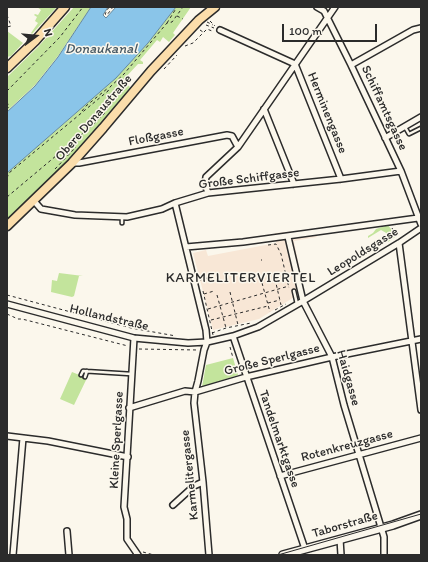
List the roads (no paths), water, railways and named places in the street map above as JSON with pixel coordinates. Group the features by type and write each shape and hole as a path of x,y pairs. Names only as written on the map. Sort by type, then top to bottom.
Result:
{"main road":[{"path":"7,68 35,41 65,7"},
{"name":"Obere Donaustraße","path":"7,226 72,163 151,71 199,20 215,7"},
{"name":"Taborstraße","path":"283,555 421,516"}],"street":[{"name":"Schiffamtsgasse","path":"317,7 324,11 352,65 401,171 421,224"},
{"path":"208,193 205,180 206,177 238,147 335,7"},
{"name":"Herminengasse","path":"217,28 295,64 341,179"},
{"path":"352,65 414,30 421,29"},
{"path":"264,110 294,184"},
{"path":"385,138 421,118"},
{"name":"Floßgasse","path":"72,163 226,134 232,136 238,147"},
{"name":"Große Schiffgasse","path":"34,201 41,209 68,214 128,217 162,209 175,203 208,193 401,171"},
{"path":"175,203 207,342"},
{"path":"186,247 279,238 418,218"},
{"name":"Leopoldsgasse","path":"207,342 232,336 258,326 303,301 421,228"},
{"name":"Haidgasse","path":"288,236 303,301 332,356 358,455 384,537 384,555"},
{"path":"399,243 412,341 420,382 421,410"},
{"name":"Hollandstraße","path":"7,304 134,338 188,343 207,342"},
{"name":"Tandelmarktgasse","path":"232,336 304,549"},
{"name":"Kleine Sperlgasse","path":"134,338 129,408 126,509 127,539 138,553"},
{"name":"Große Sperlgasse","path":"129,408 185,391 195,392 246,376 332,356 421,339"},
{"name":"Karmelitergasse","path":"207,342 195,392 194,403 203,482 208,555"},
{"path":"7,436 48,441 128,457"},
{"path":"13,555 23,438"},
{"name":"Rotenkreuzgasse","path":"280,476 421,438"},
{"path":"173,505 194,486 203,482"},
{"path":"67,531 69,555"},
{"path":"340,539 341,555"}],"lane":[{"path":"405,127 409,134 421,128"},
{"path":"122,217 122,223"},
{"path":"294,291 296,305"},
{"path":"81,375 84,371 87,371"},
{"path":"85,377 87,371"},
{"name":"Kleine Sperlgasse","path":"87,371 131,374"}],"water":[{"name":"Donaukanal","path":"91,7 108,7 103,15 106,18 116,7 176,7 148,43 116,78 7,173 7,112 35,86 58,57"}],"tram line":[{"path":"278,555 421,514"}],"district":[{"name":"KARMELITERVIERTEL","path":"241,278"}]}
